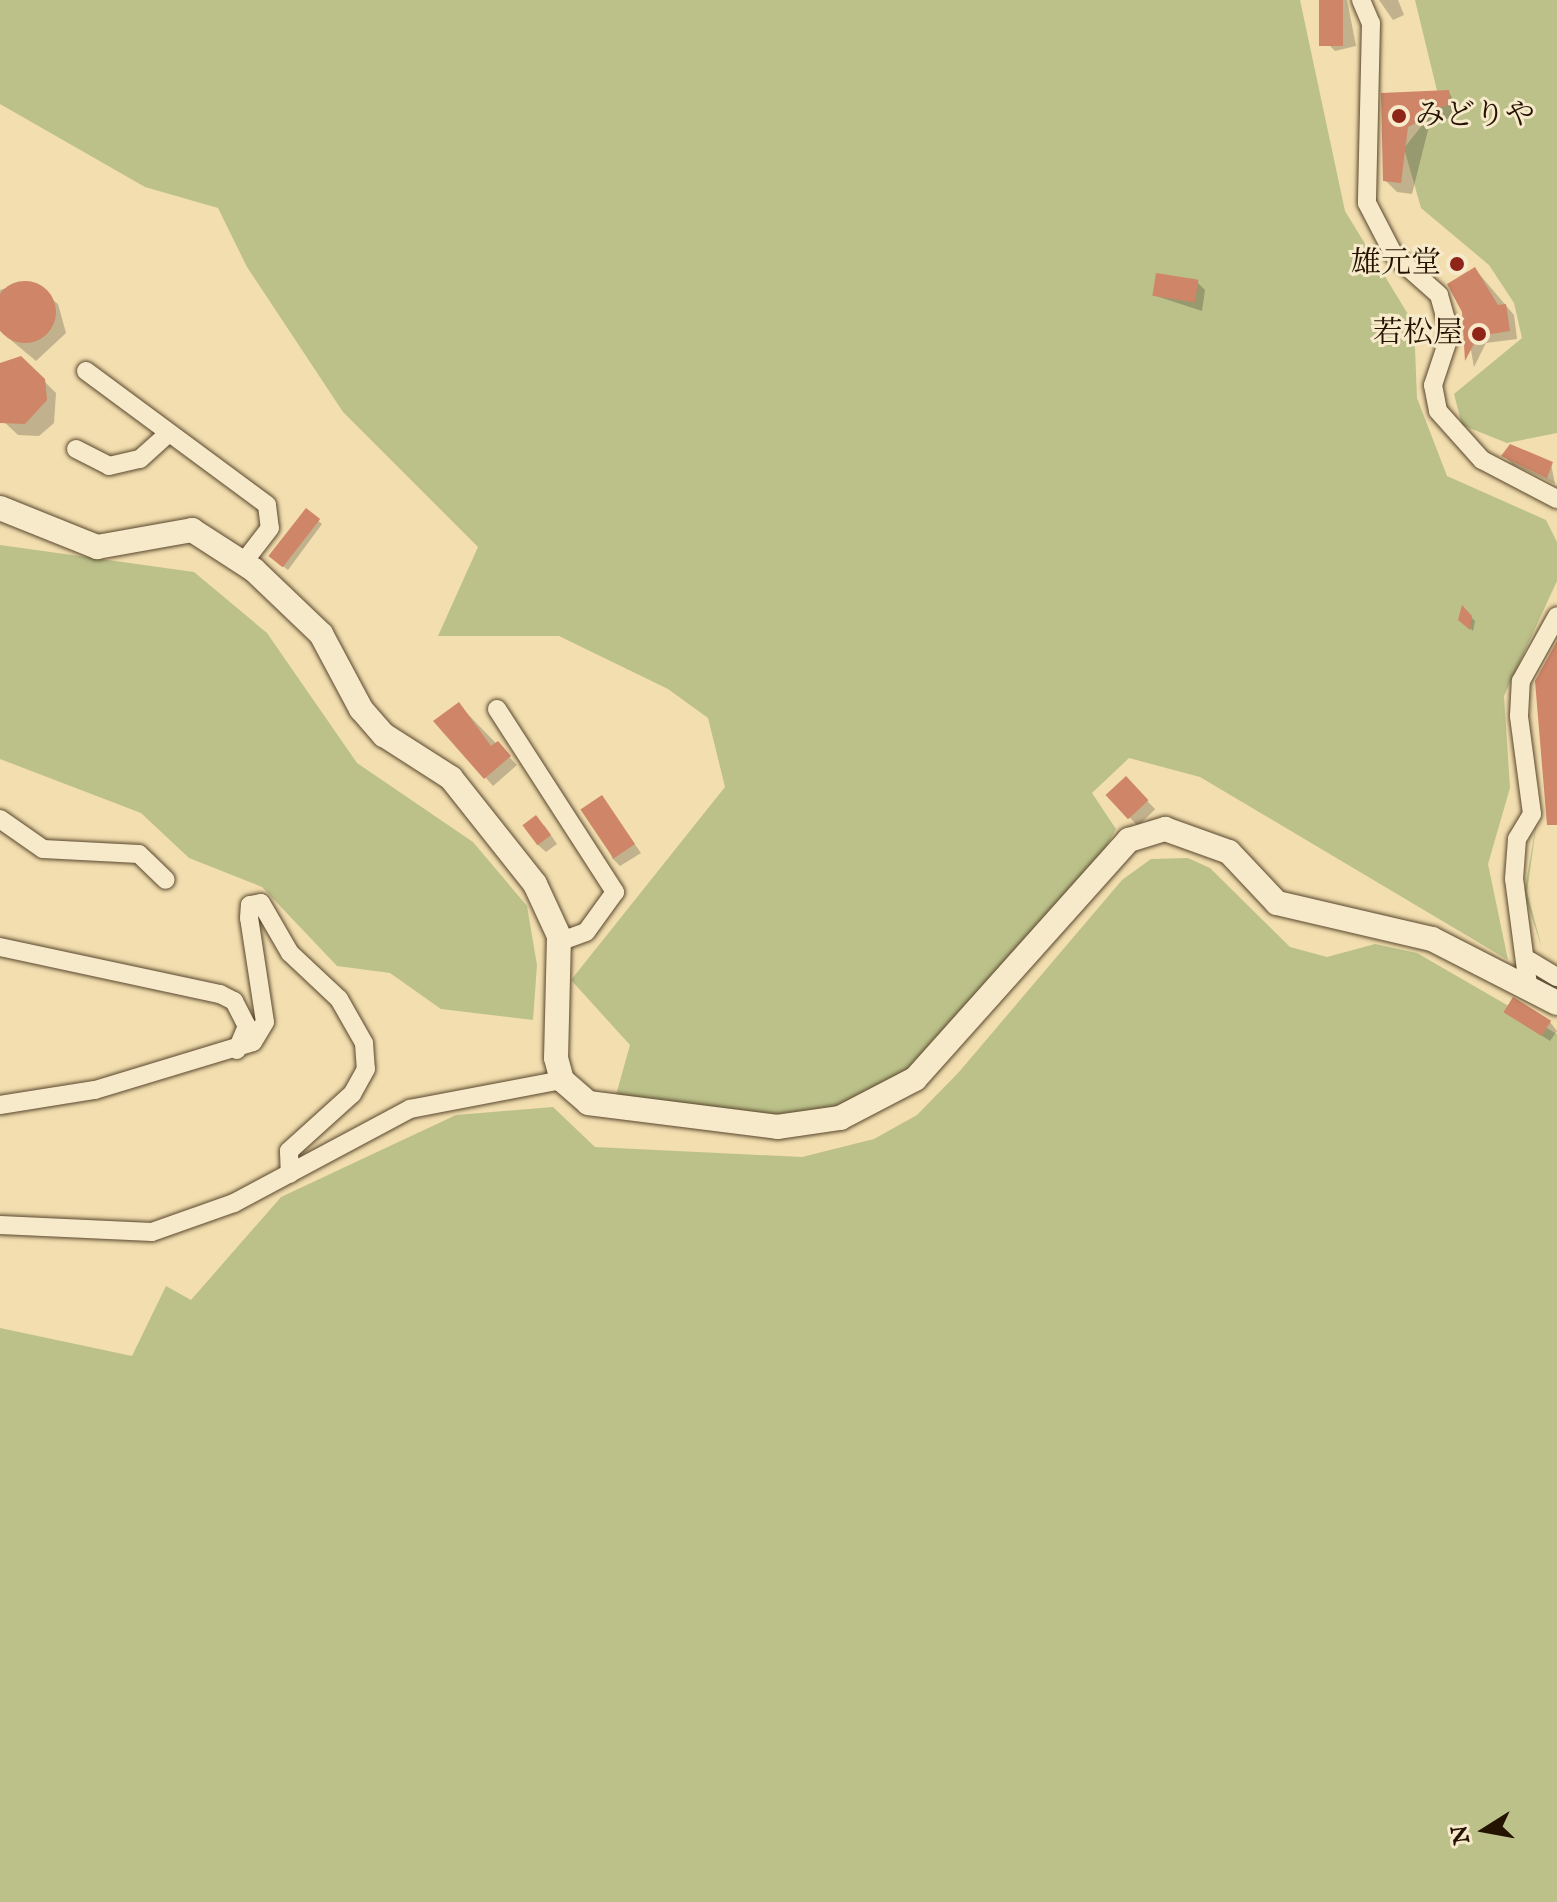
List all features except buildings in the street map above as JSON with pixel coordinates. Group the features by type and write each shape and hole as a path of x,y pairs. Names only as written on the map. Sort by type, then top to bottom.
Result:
{"street":[{"path":"1361,0 1371,23 1367,203 1394,255 1439,295 1450,334 1433,385 1438,411 1482,460 1557,499"},
{"path":"86,371 267,505 270,528 243,563"},
{"path":"76,449 109,466 140,459 169,433"},
{"path":"0,508 97,547 192,530 243,563 321,634 361,709 384,735 451,778 535,884 559,942 562,1080 588,1103 777,1127 840,1118 915,1079 1129,840 1165,829 1229,852 1277,903 1432,939 1529,973 1557,977"},
{"path":"1557,616 1520,693 1532,814 1517,839 1514,879 1529,973 1557,1003"},
{"path":"497,709 615,892 586,932 559,942"},
{"path":"0,819 43,849 139,854 166,880"},
{"path":"0,1105 95,1090 237,1050 265,1022 249,918 250,905 261,903 290,953 339,999 364,1043 366,1069 352,1094 289,1151 290,1174"},
{"path":"0,947 220,994 234,1001 247,1026 237,1050"},
{"path":"0,1225 152,1232 290,1174 442,1097 562,1080"},
{"path":"0,1118 27,1100"}],"green space":[{"path":"0,0 1300,0 1345,211 1414,324 1417,398 1447,476 1546,520 1557,542 1557,581 1504,696 1510,788 1488,864 1508,960 1200,777 1129,758 1092,793 1116,829 1095,866 909,1081 778,1129 616,1095 630,1045 571,980 725,787 708,718 668,689 559,636 438,636 478,547 343,412 247,267 218,208 145,187 0,104"},
{"path":"1415,0 1557,0 1557,433 1507,443 1462,425 1454,394 1522,338 1514,303 1489,265 1421,208 1404,148 1440,103"},
{"path":"0,545 194,572 267,633 357,763 473,842 527,906 537,965 533,1020 441,1009 390,973 337,966 262,887 189,858 141,813 0,759"},
{"path":"1537,820 1527,892 1542,948 1524,894"},
{"path":"1188,858 1210,868 1290,947 1327,957 1375,944 1417,953 1557,1034 1557,1902 0,1902 0,1328 132,1356 166,1286 191,1300 281,1197 456,1115 553,1107 595,1147 802,1157 874,1139 917,1115 959,1072 1122,880 1151,859"}],"place":[{"name":"みどりや","path":"1399,116"},
{"name":"雄元堂","path":"1457,264"},
{"name":"若松屋","path":"1479,334"}]}
